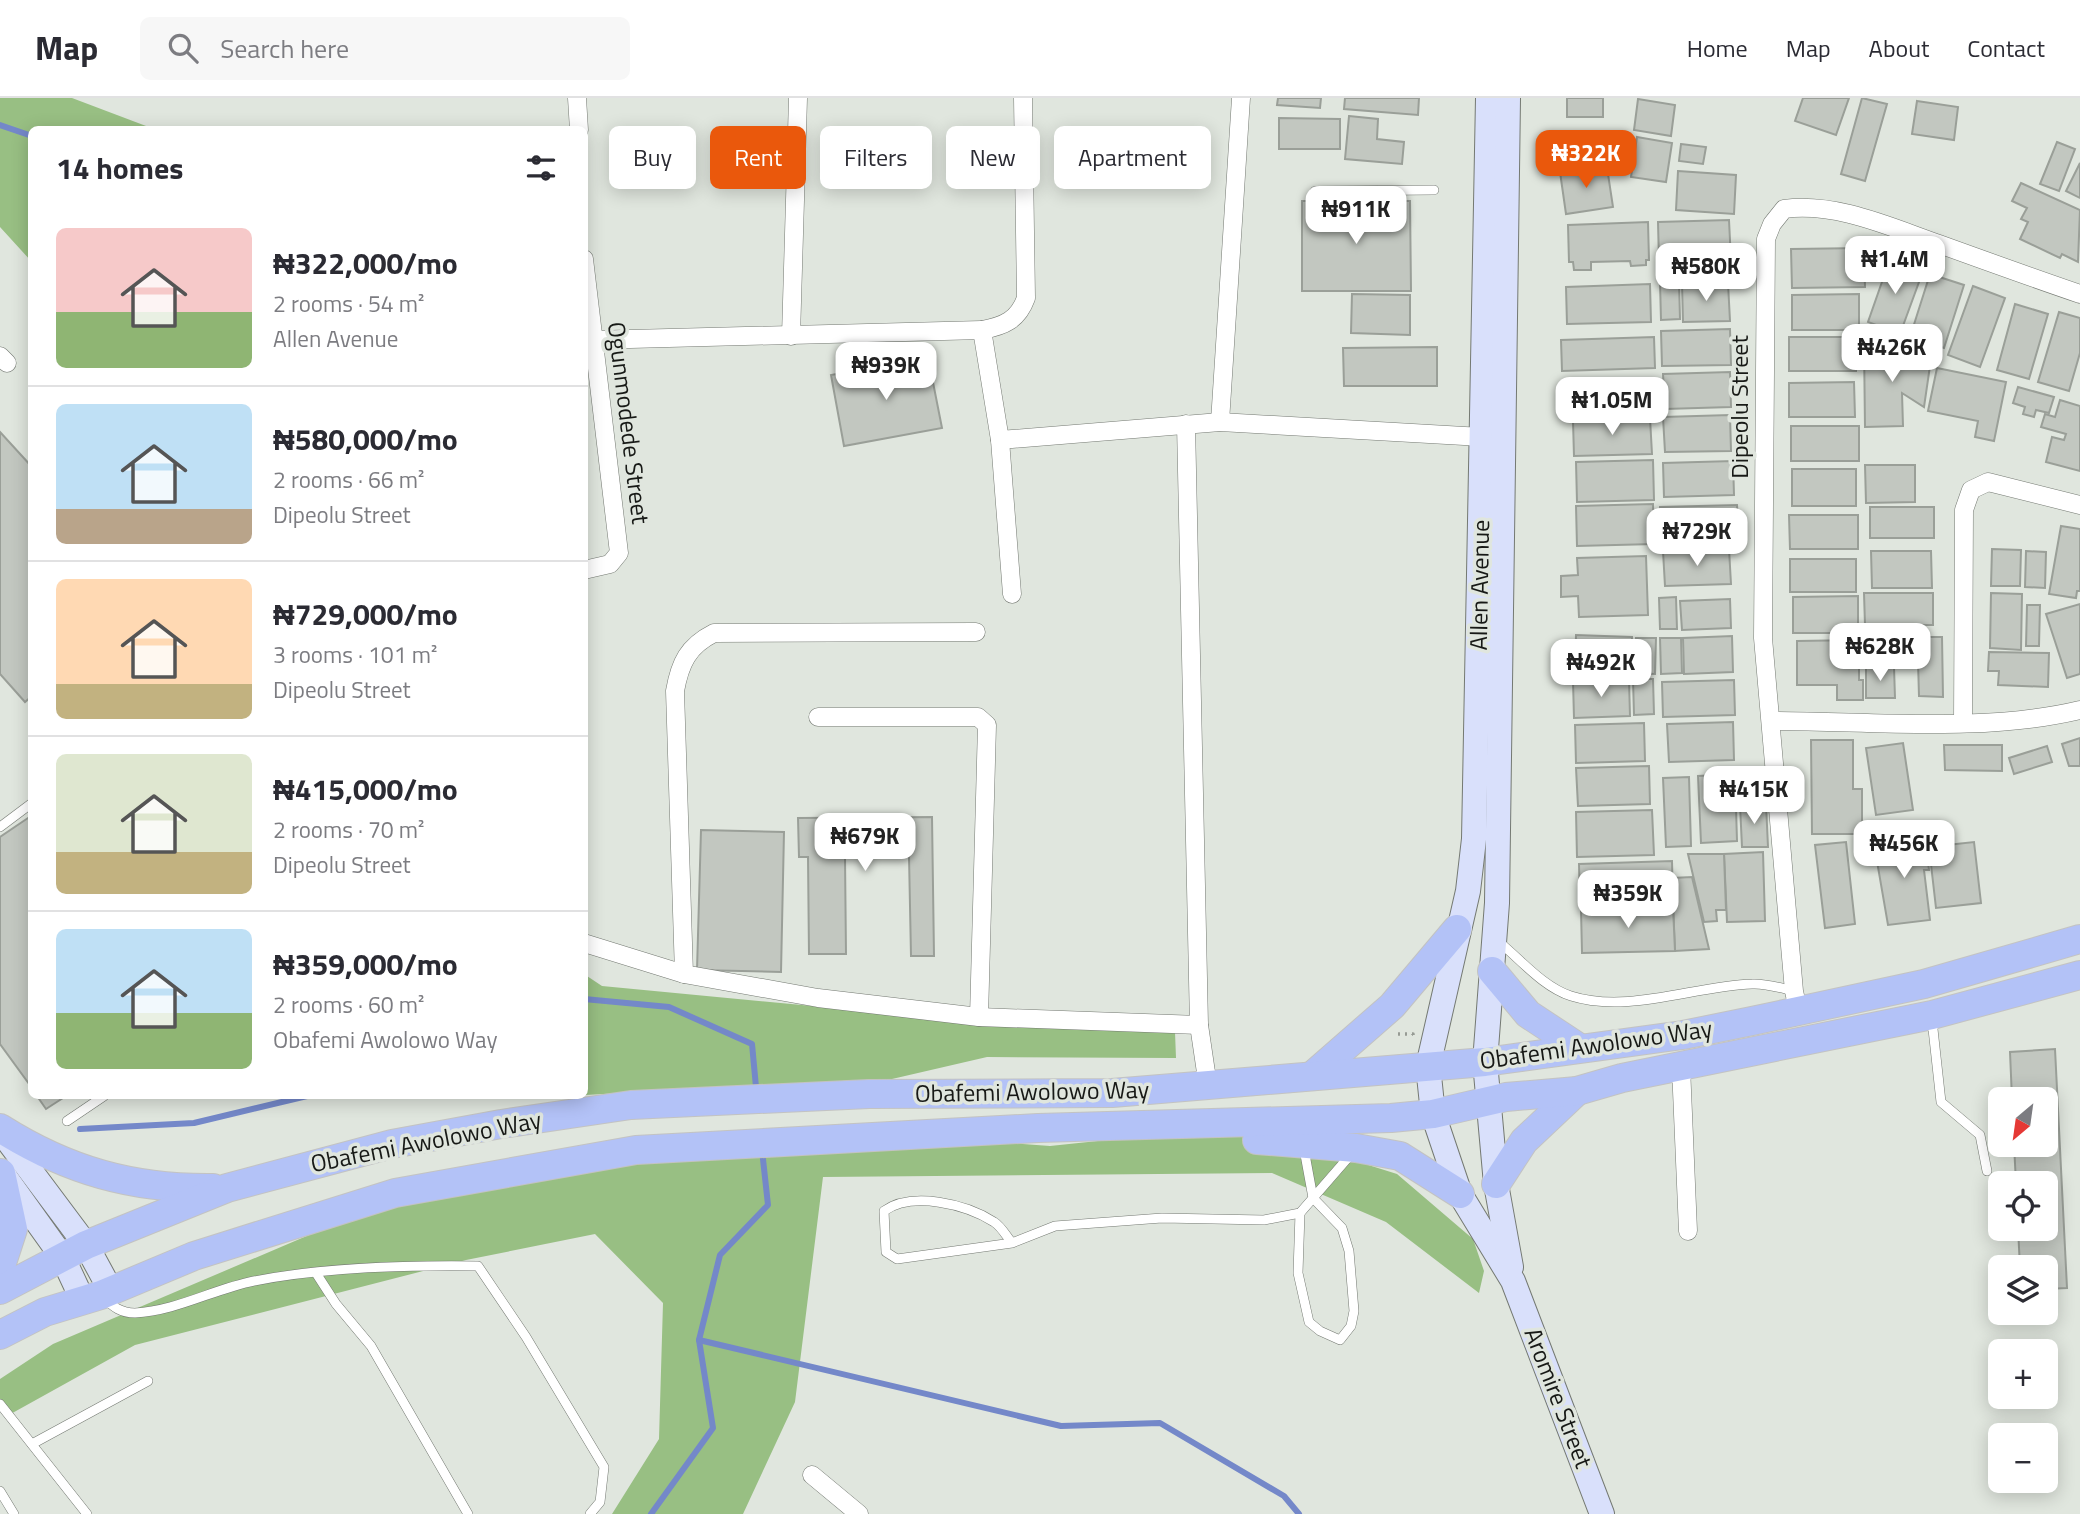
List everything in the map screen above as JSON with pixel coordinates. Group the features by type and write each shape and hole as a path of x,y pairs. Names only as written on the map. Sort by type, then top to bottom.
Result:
{"main road":[{"name":"Allen Avenue","path":"1433,1114 1429,1066 1457,929 1468,891 1474,839 1488,98"},
{"name":"Allen Avenue","path":"1487,1101 1485,1062 1495,939 1508,98"},
{"path":"1312,1074 1392,1006 1457,929"},
{"name":"Obafemi Awolowo Way","path":"0,1290 75,1252 227,1188 392,1144 501,1124 631,1105 869,1094 1112,1093 1208,1086 1312,1074 1485,1062 1578,1047 1683,1035 1796,1000 1924,984 2080,939"},
{"path":"1492,971 1528,1014 1578,1047"},
{"name":"Obafemi Awolowo Way","path":"0,1335 46,1312 99,1296 194,1256 395,1194 636,1150 871,1135 1038,1128 1319,1122 1433,1114 1487,1101 1577,1091 1932,1015 2080,975"},
{"path":"1496,1184 1524,1140 1577,1091"},
{"name":"Aromire Street","path":"1487,1101 1496,1184 1513,1281"},
{"name":"Aromire Street","path":"1433,1114 1460,1194 1513,1281 1602,1514"},
{"path":"1038,1128 1303,1142 1356,1148 1408,1160 1460,1194"},
{"path":"0,1129 34,1149 118,1180 165,1189 227,1188"},
{"path":"0,1129 99,1296"},
{"path":"1,1172 75,1252"},
{"path":"0,1269 13,1229 1,1172"}],"street":[{"path":"577,98 579,126"},
{"path":"791,336 798,98"},
{"path":"592,340 982,330 1010,322 1021,310 1026,298 1023,98"},
{"path":"1220,422 1241,98"},
{"name":"Dipeolu Street","path":"1796,1000 1763,638 1766,239 1772,224 1784,209 1805,206 1829,209 1893,228 2080,294"},
{"name":"Ogunmodede Street","path":"588,303 619,553 610,565 588,569"},
{"path":"982,330 1000,439 1012,594"},
{"path":"1000,439 1220,422 1482,437"},
{"path":"1186,424 1199,1024 1208,1086"},
{"path":"1963,722 1964,510 1970,491 1988,482 2080,505"},
{"path":"684,974 675,691 679,670 686,654 700,640 714,633 976,632"},
{"path":"1772,721 1997,723 2047,718 2080,710"},
{"path":"818,717 978,718 987,724 979,1017"},
{"path":"588,944 684,974 818,998 979,1017 1199,1024"},
{"path":"1681,1067 1688,1231"},
{"path":"812,1475 859,1514"}],"lane":[{"path":"1315,191 1434,190"},
{"path":"0,827 28,806"},
{"path":"1495,939 1550,985 1569,996 1590,1000 1626,1000 1754,983 1796,1000"},
{"path":"1932,1015 1941,1102 1980,1135 1987,1171"},
{"path":"67,1121 100,1099"},
{"path":"1300,1213 1298,1273 1309,1322 1320,1331 1340,1340 1351,1326 1354,1311 1349,1251 1342,1228 1313,1198 1303,1142"},
{"path":"1012,1244 996,1223 950,1204 912,1200 895,1203 884,1211 886,1252 897,1259 1012,1244 1055,1226 1162,1219 1264,1220 1300,1213 1356,1148"},
{"path":"99,1296 115,1309 132,1313 149,1312 253,1281 316,1273 478,1266 526,1337 604,1467 600,1502 590,1514"},
{"path":"316,1273 336,1304 371,1346 468,1514"},
{"path":"32,1444 148,1381"},
{"path":"0,1404 87,1514"},
{"path":"0,1491 14,1514"}],"green space":[{"path":"0,98 72,98 146,126 28,126 28,258 0,227"},
{"path":"588,977 602,986 1002,1024 1175,1032 1176,1058 987,1057 892,1079 588,1095"},
{"path":"1186,1127 1292,1141 1397,1174 1473,1239 1484,1271 1479,1293 1386,1222 1272,1173 823,1177 795,1402 743,1514 612,1514 659,1439 663,1303 595,1234 466,1260 135,1345 7,1416 0,1408 0,1379 53,1344 323,1229 481,1178 639,1158 969,1140 1050,1146 1136,1137"}],"building":[{"path":"1278,98 1321,98 1320,108 1277,105"},
{"path":"1345,98 1419,98 1418,115 1344,109"},
{"path":"1567,98 1603,98 1603,117 1567,117"},
{"path":"1803,98 1849,98 1836,135 1795,121"},
{"path":"1862,98 1887,104 1865,181 1841,174"},
{"path":"1638,99 1675,105 1671,136 1634,130"},
{"path":"1917,101 1958,107 1954,140 1912,134"},
{"path":"1349,116 1378,119 1377,139 1404,142 1402,164 1345,159"},
{"path":"1279,118 1340,119 1340,149 1279,149"},
{"path":"1637,137 1672,143 1666,182 1631,177"},
{"path":"2057,142 2075,149 2059,191 2040,184"},
{"path":"1681,144 1706,147 1703,164 1679,161"},
{"path":"2080,163 2080,198 2066,191"},
{"path":"1597,165 1598,175 1608,174 1613,207 1566,214 1560,172"},
{"path":"1678,171 1736,175 1734,214 1676,210"},
{"path":"2021,183 2080,210 2078,262 2062,254 2060,258 2020,239 2028,222 2021,219 2027,208 2012,201"},
{"path":"1302,201 1410,201 1411,291 1302,291"},
{"path":"1729,220 1731,261 1659,262 1658,222"},
{"path":"1648,222 1649,260 1646,260 1646,265 1631,266 1630,261 1591,262 1591,270 1574,270 1573,262 1569,262 1568,225"},
{"path":"1864,248 1865,287 1792,288 1791,249"},
{"path":"1890,259 1923,271 1900,334 1868,322"},
{"path":"1930,274 1964,285 1944,348 1910,337"},
{"path":"1660,282 1679,282 1680,319 1661,320"},
{"path":"1728,283 1730,321 1683,322 1682,284"},
{"path":"1650,284 1651,322 1567,324 1566,287"},
{"path":"1973,286 2005,298 1980,367 1948,355"},
{"path":"1352,294 1410,295 1410,335 1351,333"},
{"path":"1859,294 1859,330 1792,330 1792,295"},
{"path":"2015,304 2048,314 2029,379 1997,370"},
{"path":"2059,312 2080,318 2080,353 2069,391 2038,382"},
{"path":"1730,329 1731,365 1662,366 1661,331"},
{"path":"1654,337 1655,368 1562,371 1561,340"},
{"path":"1789,337 1856,337 1856,371 1789,371"},
{"path":"1864,344 1931,359 1924,407 1902,393 1903,426 1865,427"},
{"path":"1437,347 1437,386 1344,386 1343,348"},
{"path":"928,357 942,428 844,446 831,375"},
{"path":"1937,368 2006,382 1994,441 1975,437 1978,421 1928,411"},
{"path":"1730,372 1731,407 1665,409 1663,374"},
{"path":"1650,382 1651,411 1573,413 1572,385"},
{"path":"1854,382 1855,417 1789,417 1789,383"},
{"path":"2018,387 2054,397 2049,413 2036,410 2034,417 2023,414 2025,407 2013,403"},
{"path":"2060,400 2080,406 2080,471 2046,462 2052,437 2064,440 2066,434 2041,427 2045,414 2055,417"},
{"path":"1730,415 1731,451 1665,452 1663,417"},
{"path":"1650,418 1652,454 1574,456 1573,421"},
{"path":"1791,426 1859,426 1859,461 1791,461"},
{"path":"0,432 28,463 28,699 25,702 0,674"},
{"path":"1653,460 1654,500 1577,502 1576,462"},
{"path":"1733,461 1734,495 1664,497 1663,463"},
{"path":"1865,465 1915,465 1915,502 1866,503"},
{"path":"1792,469 1856,469 1856,506 1792,506"},
{"path":"1653,504 1654,544 1577,546 1576,506"},
{"path":"1737,505 1739,543 1661,545 1660,507"},
{"path":"1870,507 1934,507 1934,538 1870,538"},
{"path":"1789,515 1858,515 1858,549 1790,549"},
{"path":"2061,526 2080,529 2080,591 2077,591 2076,598 2049,594"},
{"path":"1729,549 1731,584 1665,586 1663,551"},
{"path":"1992,549 2021,550 2020,586 1991,586"},
{"path":"1871,551 1931,551 1932,588 1872,588"},
{"path":"2026,551 2046,552 2045,588 2025,587"},
{"path":"1646,556 1648,615 1579,617 1578,596 1561,597 1561,576 1578,575 1577,558"},
{"path":"1790,559 1856,559 1856,592 1790,592"},
{"path":"1864,593 1933,593 1933,625 1865,625"},
{"path":"1991,593 2022,594 2021,650 1990,648"},
{"path":"1858,596 1858,633 1793,633 1793,597"},
{"path":"1676,597 1677,629 1660,629 1659,598"},
{"path":"1730,599 1731,628 1682,630 1680,601"},
{"path":"2080,604 2080,674 2067,678 2046,614"},
{"path":"2027,605 2040,605 2039,646 2026,646"},
{"path":"1576,635 1632,637 1631,674 1575,671"},
{"path":"1732,636 1733,672 1684,674 1683,638"},
{"path":"1880,637 1942,637 1943,697 1919,696 1918,661 1880,661"},
{"path":"1636,638 1656,638 1655,674 1635,673"},
{"path":"1660,638 1681,638 1682,673 1661,674"},
{"path":"1859,640 1859,680 1863,680 1863,700 1837,700 1837,685 1797,685 1797,641"},
{"path":"1989,652 2049,653 2048,687 1998,685 1999,671 1988,671"},
{"path":"1866,667 1894,667 1895,698 1866,698"},
{"path":"1633,679 1653,679 1654,714 1634,715"},
{"path":"1629,680 1630,716 1574,718 1573,681"},
{"path":"1734,680 1735,715 1663,717 1662,682"},
{"path":"1733,722 1734,760 1669,762 1667,724"},
{"path":"1644,723 1645,761 1576,763 1575,725"},
{"path":"2080,738 2080,766 2069,766 2062,744"},
{"path":"1811,740 1853,740 1853,789 1862,789 1862,834 1812,834"},
{"path":"1903,743 1913,810 1876,815 1866,748"},
{"path":"1944,745 2002,745 2002,771 1945,770"},
{"path":"2047,746 2052,762 2014,774 2009,758"},
{"path":"1649,766 1650,804 1578,806 1576,768"},
{"path":"1735,774 1737,841 1701,843 1698,776"},
{"path":"1689,777 1691,846 1666,847 1663,778"},
{"path":"1766,804 1768,847 1742,847 1740,805"},
{"path":"1652,810 1654,855 1577,857 1576,812"},
{"path":"932,817 934,956 911,956 909,856 845,857 846,954 809,954 808,857 799,857 798,818"},
{"path":"28,818 28,1082 0,1044 0,837"},
{"path":"701,830 784,832 781,972 697,970"},
{"path":"1925,839 1929,870 1924,870 1930,920 1888,925 1874,844"},
{"path":"1846,842 1855,924 1825,928 1815,845"},
{"path":"1974,842 1981,903 1936,908 1929,847"},
{"path":"1763,852 1765,921 1727,922 1724,854"},
{"path":"1688,854 1724,854 1726,910 1716,910 1717,921 1704,922"},
{"path":"1672,861 1673,902 1580,904 1579,864"},
{"path":"1692,877 1709,949 1675,951 1672,878"},
{"path":"1673,907 1675,951 1582,953 1581,910"},
{"path":"2055,1049 2057,1087 2011,1087 2010,1052"},
{"path":"39,1099 61,1099 46,1109"},
{"path":"2058,1109 2067,1288 2058,1288 2058,1255 2019,1255 2019,1241 2058,1241 2058,1171 2015,1171 2015,1157 2058,1157"}],"waterway":[{"path":"0,125 28,135"},
{"path":"588,999 669,1007 752,1044 756,1087"},
{"path":"80,1129 194,1123 294,1099"},
{"path":"651,1514 713,1428 699,1340 720,1255 768,1205 762,1150"},
{"path":"699,1340 1061,1426 1160,1423 1284,1496 1299,1514"}]}
